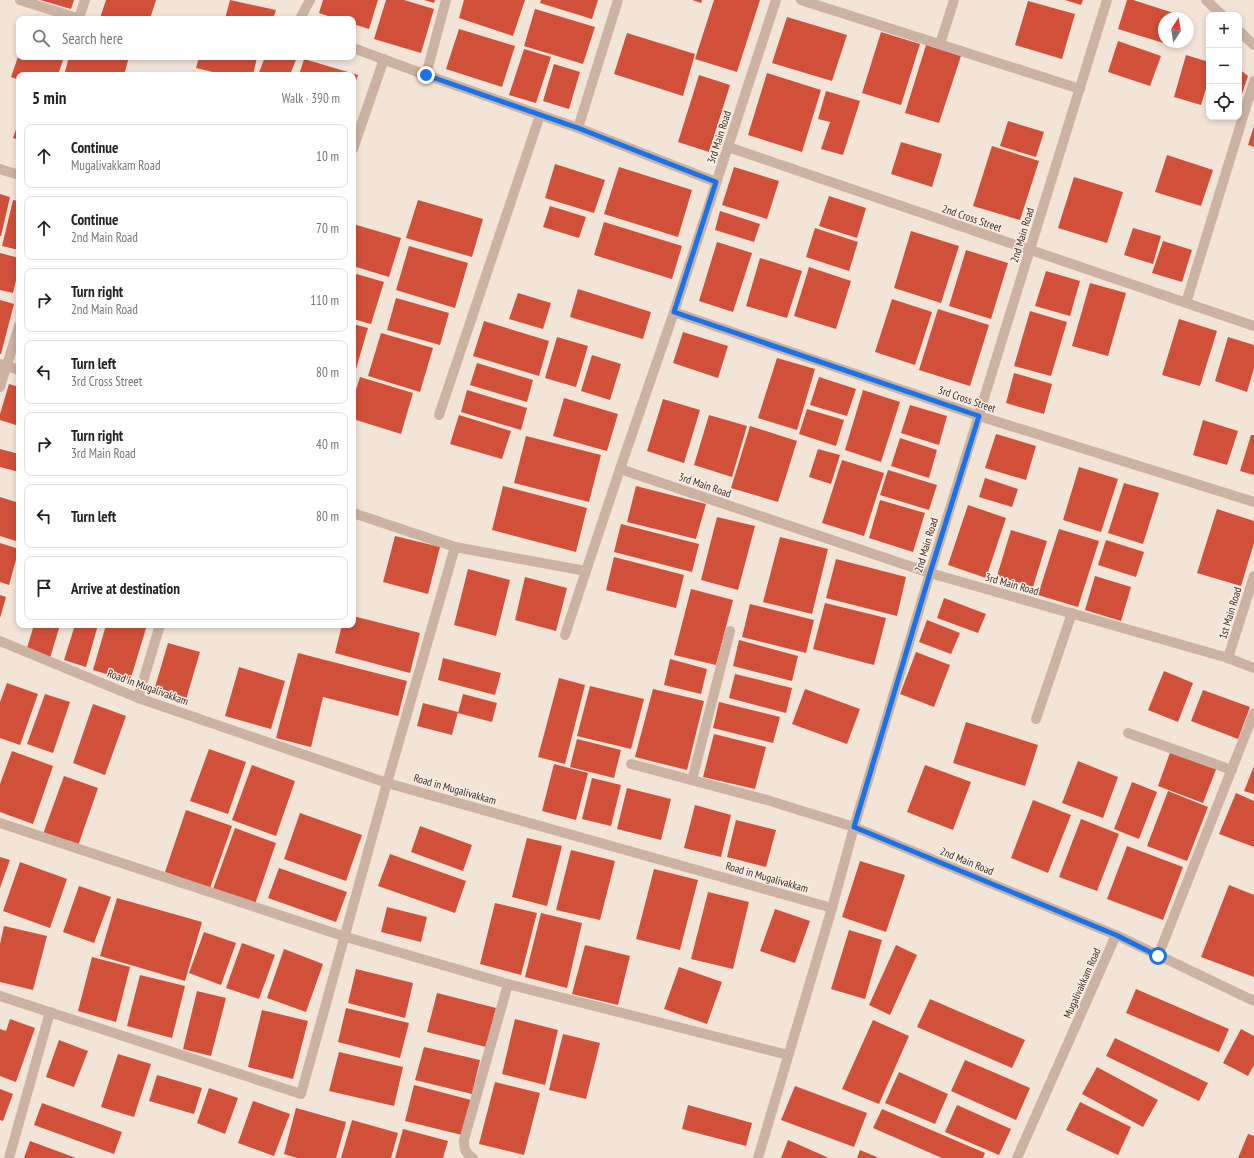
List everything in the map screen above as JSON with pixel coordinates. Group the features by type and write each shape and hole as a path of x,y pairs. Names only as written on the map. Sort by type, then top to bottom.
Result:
{"street":[{"path":"20,0 71,16"},
{"path":"81,16 85,0"},
{"path":"302,16 310,0"},
{"path":"426,75 446,0"},
{"path":"578,128 618,0"},
{"name":"3rd Main Road","path":"776,0 674,312 620,469 930,573 1228,658 1254,668"},
{"path":"801,0 1080,89"},
{"path":"940,44 954,0"},
{"name":"2nd Main Road","path":"1107,0 930,573 854,827 1116,935"},
{"path":"1206,0 1219,12"},
{"path":"1242,34 1254,45"},
{"path":"356,49 578,128 716,182"},
{"path":"356,140 384,59"},
{"path":"1186,303 1254,81"},
{"path":"439,415 540,115"},
{"name":"2nd Cross Street","path":"728,147 1254,326"},
{"path":"0,169 16,174"},
{"name":"3rd Cross Street","path":"674,312 979,416 1254,502"},
{"path":"0,387 3,365 16,333"},
{"path":"3,365 16,369"},
{"path":"565,635 620,469"},
{"path":"356,514 455,547 586,571"},
{"path":"0,996 301,1094 346,937 387,783 455,547"},
{"name":"1st Main Road","path":"1228,658 1254,576"},
{"path":"1036,719 1072,613"},
{"path":"138,698 159,628"},
{"path":"692,780 730,631"},
{"name":"Road in Mugalivakkam","path":"0,641 138,698 387,783 832,908"},
{"path":"1158,956 1254,713"},
{"path":"1128,733 1232,770"},
{"path":"631,764 767,800 854,827 832,908 758,1158"},
{"path":"0,823 346,937 508,984 788,1055"},
{"path":"1116,935 1254,1001"},
{"name":"Mugalivakkam Road","path":"1017,1158 1116,935"},
{"path":"473,1158 468,1156 464,1148 464,1140 508,984"},
{"path":"9,1158 50,1012"}],"building":[{"path":"40,0 74,0 71,9"},
{"path":"106,0 156,0 151,16 101,16"},
{"path":"230,0 276,10 274,16 226,16"},
{"path":"323,0 378,0 369,29 356,25 356,16 328,16 319,13"},
{"path":"386,0 404,0 434,9 421,53 374,39"},
{"path":"424,0 435,0 434,3"},
{"path":"464,0 525,0 513,36 459,18"},
{"path":"541,0 598,0 592,19 540,3"},
{"path":"692,0 702,0 701,3"},
{"path":"714,0 760,0 737,72 695,59"},
{"path":"1065,0 1083,0 1081,5"},
{"path":"1127,0 1133,0 1170,12 1158,12 1158,41 1118,29"},
{"path":"1028,1 1075,14 1062,59 1015,45"},
{"path":"535,9 595,27 583,64 524,46"},
{"path":"787,17 847,35 832,81 772,63"},
{"path":"459,29 515,46 502,87 446,69"},
{"path":"881,32 920,44 901,105 862,93"},
{"path":"627,33 695,54 683,96 614,74"},
{"path":"1118,41 1161,56 1150,86 1108,72"},
{"path":"926,45 961,56 939,123 905,113"},
{"path":"524,49 551,57 536,103 509,95"},
{"path":"1186,55 1206,61 1206,89 1201,105 1174,97"},
{"path":"17,60 63,60 59,72 16,72 16,79 11,77"},
{"path":"68,60 128,60 125,72 65,72"},
{"path":"198,60 256,60 254,72 213,72 196,68"},
{"path":"264,60 296,60 291,72 259,72"},
{"path":"304,60 307,60 348,72 300,72"},
{"path":"554,64 580,72 569,109 543,101"},
{"path":"1242,71 1248,76 1242,94"},
{"path":"767,73 821,90 802,152 748,135"},
{"path":"699,75 730,85 709,152 678,142"},
{"path":"826,91 860,101 843,155 821,149 830,122 818,119"},
{"path":"1008,121 1044,132 1036,157 1000,146"},
{"path":"1254,126 1254,147 1248,145"},
{"path":"16,130 16,139 13,138"},
{"path":"901,142 942,154 932,187 891,174"},
{"path":"992,146 1039,161 1020,220 973,206"},
{"path":"1167,155 1213,170 1201,206 1155,192"},
{"path":"555,164 605,180 594,213 545,198"},
{"path":"619,167 692,190 678,237 604,214"},
{"path":"734,167 779,181 767,219 722,205"},
{"path":"1074,177 1123,192 1107,243 1058,228"},
{"path":"0,194 10,197 1,236 0,236"},
{"path":"829,196 866,208 857,238 819,226"},
{"path":"13,200 16,200 16,249 2,246"},
{"path":"418,200 483,219 472,257 406,238"},
{"path":"550,206 586,217 579,238 543,227"},
{"path":"720,211 760,224 754,242 715,230"},
{"path":"604,222 682,246 672,279 594,255"},
{"path":"356,225 401,238 389,277 356,267"},
{"path":"815,228 858,242 849,271 806,257"},
{"path":"1133,228 1161,236 1153,264 1124,255"},
{"path":"911,231 959,246 941,303 894,288"},
{"path":"1163,241 1192,250 1182,282 1152,273"},
{"path":"717,242 752,253 733,312 699,301"},
{"path":"409,246 468,263 455,308 396,290"},
{"path":"966,250 1008,263 991,319 949,306"},
{"path":"0,253 16,257 16,280 13,293 0,290"},
{"path":"760,258 802,271 787,318 746,306"},
{"path":"809,267 851,281 836,329 794,316"},
{"path":"1046,271 1080,281 1070,316 1035,306"},
{"path":"356,274 384,282 371,324 356,320"},
{"path":"1090,283 1126,293 1108,356 1072,346"},
{"path":"578,289 651,312 643,339 570,317"},
{"path":"518,293 551,303 543,329 509,319"},
{"path":"396,298 449,313 440,345 387,330"},
{"path":"892,299 932,312 915,365 875,352"},
{"path":"0,300 14,304 1,354 0,354"},
{"path":"938,309 989,325 970,386 919,370"},
{"path":"1030,311 1067,322 1051,376 1014,366"},
{"path":"1179,319 1217,331 1200,386 1162,375"},
{"path":"484,321 549,341 539,376 473,356"},
{"path":"356,325 368,328 356,369"},
{"path":"683,332 728,346 718,378 673,363"},
{"path":"381,333 433,348 420,392 368,376"},
{"path":"557,337 588,346 576,387 545,378"},
{"path":"1228,337 1254,345 1254,368 1247,392 1215,381"},
{"path":"592,355 621,364 610,400 581,391"},
{"path":"777,358 815,369 797,430 758,418"},
{"path":"477,363 533,380 527,402 470,385"},
{"path":"1014,373 1052,384 1044,414 1006,403"},
{"path":"360,377 413,393 401,434 356,420 356,390"},
{"path":"819,377 856,389 847,416 810,405"},
{"path":"9,384 16,386 16,425 0,420 0,414"},
{"path":"467,390 527,408 521,430 461,412"},
{"path":"863,390 900,402 881,462 845,450"},
{"path":"564,398 618,414 607,451 553,436"},
{"path":"663,399 700,410 684,463 647,451"},
{"path":"910,405 947,416 939,445 901,433"},
{"path":"807,409 844,420 836,446 799,434"},
{"path":"459,415 511,431 502,459 450,444"},
{"path":"709,415 747,426 732,477 694,465"},
{"path":"1203,420 1238,431 1227,465 1193,455"},
{"path":"750,426 797,441 778,502 731,488"},
{"path":"996,434 1036,446 1026,480 985,468"},
{"path":"1251,435 1254,435 1254,475 1240,471"},
{"path":"526,436 601,455 589,502 514,483"},
{"path":"900,438 937,450 929,478 891,466"},
{"path":"0,449 16,453 16,471 0,467"},
{"path":"818,449 840,455 831,484 809,477"},
{"path":"842,460 884,473 864,536 822,523"},
{"path":"1079,467 1118,479 1101,532 1063,520"},
{"path":"888,470 937,485 929,510 880,495"},
{"path":"985,478 1018,489 1012,507 979,497"},
{"path":"1124,483 1159,493 1143,544 1108,533"},
{"path":"503,486 587,508 576,552 492,530"},
{"path":"636,486 706,504 696,539 627,522"},
{"path":"0,497 16,502 16,541 0,536"},
{"path":"880,500 925,513 913,552 869,538"},
{"path":"968,505 1006,518 986,578 948,565"},
{"path":"1217,509 1254,521 1254,543 1241,586 1197,573"},
{"path":"717,517 755,526 738,590 701,580"},
{"path":"621,524 699,544 692,572 614,552"},
{"path":"1059,529 1099,541 1078,607 1038,595"},
{"path":"1011,530 1047,541 1033,587 997,576"},
{"path":"395,536 440,547 428,594 383,582"},
{"path":"780,537 828,549 812,614 763,602"},
{"path":"1106,540 1144,552 1136,577 1098,565"},
{"path":"0,543 16,548 16,560 9,585 0,582"},
{"path":"614,557 684,575 676,608 606,590"},
{"path":"836,559 906,577 897,616 826,598"},
{"path":"468,569 510,580 496,636 454,625"},
{"path":"1095,576 1131,587 1121,621 1085,610"},
{"path":"525,577 567,588 556,631 515,620"},
{"path":"691,589 733,600 716,665 674,655"},
{"path":"0,595 6,597 0,618"},
{"path":"944,598 986,614 978,633 937,618"},
{"path":"825,603 886,618 874,665 813,649"},
{"path":"750,604 814,620 806,653 742,637"},
{"path":"356,617 420,633 410,673 335,653 341,628 356,628"},
{"path":"927,620 960,633 951,654 919,642"},
{"path":"33,628 59,628 50,658 26,651"},
{"path":"74,628 97,628 86,667 64,660"},
{"path":"105,628 146,628 130,681 93,670"},
{"path":"739,640 798,656 792,681 733,666"},
{"path":"168,643 200,652 185,703 153,694"},
{"path":"916,652 950,665 934,707 900,694"},
{"path":"298,653 407,681 398,716 323,697 311,747 276,738"},
{"path":"443,658 501,673 495,695 438,680"},
{"path":"670,659 707,669 701,694 664,685"},
{"path":"239,667 285,681 271,729 225,716"},
{"path":"1164,671 1193,683 1178,722 1148,710"},
{"path":"735,674 792,688 786,713 729,698"},
{"path":"559,678 585,685 565,764 538,757"},
{"path":"7,683 38,694 20,745 0,738 0,702"},
{"path":"590,686 644,699 631,749 577,736"},
{"path":"653,689 704,701 687,770 635,757"},
{"path":"805,689 860,709 847,744 792,724"},
{"path":"1203,690 1250,707 1238,739 1191,721"},
{"path":"45,694 70,702 53,753 27,744"},
{"path":"463,694 497,703 492,722 458,713"},
{"path":"719,702 780,717 773,743 713,728"},
{"path":"423,703 458,712 452,735 417,726"},
{"path":"93,704 126,716 105,775 73,763"},
{"path":"966,722 1038,745 1025,786 953,763"},
{"path":"714,734 766,747 755,789 703,777"},
{"path":"577,739 621,750 614,778 570,767"},
{"path":"209,749 246,762 228,814 190,801"},
{"path":"1171,750 1217,767 1203,803 1158,786"},
{"path":"12,751 53,766 33,824 0,812 0,784"},
{"path":"1078,761 1118,777 1103,818 1062,803"},
{"path":"554,764 588,773 576,820 542,811"},
{"path":"252,765 295,781 276,836 232,820"},
{"path":"925,765 971,782 953,830 907,812"},
{"path":"1254,766 1254,794 1244,791"},
{"path":"64,776 98,788 78,846 43,834"},
{"path":"592,778 621,785 611,826 582,819"},
{"path":"1132,782 1157,792 1139,839 1114,829"},
{"path":"627,788 671,799 661,840 617,829"},
{"path":"1168,791 1208,807 1187,861 1147,846"},
{"path":"1236,793 1254,801 1254,847 1219,834"},
{"path":"1033,800 1071,815 1048,873 1011,858"},
{"path":"695,805 731,815 721,857 684,848"},
{"path":"186,810 232,826 210,888 165,872"},
{"path":"300,813 362,835 346,881 284,859"},
{"path":"1081,819 1119,834 1097,891 1059,877"},
{"path":"736,820 776,830 766,867 727,857"},
{"path":"420,826 472,845 463,871 411,852"},
{"path":"235,828 276,843 255,904 213,889"},
{"path":"527,838 562,846 547,906 512,897"},
{"path":"1127,846 1183,867 1163,920 1107,899"},
{"path":"571,850 615,861 600,920 556,910"},
{"path":"390,854 466,881 455,913 378,886"},
{"path":"0,857 10,860 0,888"},
{"path":"860,861 905,875 886,932 842,917"},
{"path":"20,862 67,879 50,928 3,911"},
{"path":"279,868 347,892 336,922 268,898"},
{"path":"654,869 698,880 680,950 636,939"},
{"path":"1229,885 1254,895 1254,977 1201,957"},
{"path":"79,886 111,897 94,943 63,932"},
{"path":"708,892 749,902 733,969 691,959"},
{"path":"117,898 202,922 185,981 100,956"},
{"path":"495,903 537,913 521,975 480,964"},
{"path":"387,907 427,917 421,942 381,932"},
{"path":"775,909 810,921 795,963 760,951"},
{"path":"541,913 582,923 567,988 525,977"},
{"path":"4,926 47,936 33,990 0,982 0,944"},
{"path":"849,930 882,940 865,999 831,989"},
{"path":"204,932 236,943 221,985 189,973"},
{"path":"242,943 275,955 259,999 226,988"},
{"path":"585,945 630,956 618,1005 572,994"},
{"path":"896,945 917,955 890,1015 869,1005"},
{"path":"284,949 323,964 306,1012 267,998"},
{"path":"92,957 130,967 116,1022 78,1011"},
{"path":"679,967 722,982 707,1024 664,1009"},
{"path":"356,969 413,983 405,1018 348,1003"},
{"path":"140,975 185,986 172,1038 127,1026"},
{"path":"1136,989 1229,1029 1219,1052 1126,1013"},
{"path":"197,991 226,998 211,1056 183,1049"},
{"path":"437,993 496,1008 486,1047 427,1032"},
{"path":"930,999 1025,1040 1012,1068 917,1027"},
{"path":"346,1008 409,1023 400,1058 338,1042"},
{"path":"262,1010 308,1021 293,1079 248,1067"},
{"path":"10,1019 35,1028 16,1082 0,1076 0,1029 6,1031"},
{"path":"515,1019 558,1030 545,1085 502,1074"},
{"path":"873,1020 909,1036 879,1104 842,1089"},
{"path":"1241,1029 1254,1036 1254,1065 1248,1076 1223,1063"},
{"path":"563,1034 600,1043 586,1099 549,1090"},
{"path":"1115,1038 1208,1083 1199,1101 1106,1056"},
{"path":"59,1040 88,1051 74,1087 46,1077"},
{"path":"424,1047 480,1060 472,1094 415,1080"},
{"path":"339,1052 403,1067 394,1106 329,1091"},
{"path":"118,1054 151,1064 134,1117 101,1107"},
{"path":"965,1060 1030,1088 1016,1120 951,1091"},
{"path":"1097,1067 1158,1100 1143,1127 1082,1094"},
{"path":"899,1072 948,1094 935,1124 885,1103"},
{"path":"157,1075 202,1088 194,1114 149,1101"},
{"path":"495,1082 540,1093 524,1155 479,1144"},
{"path":"414,1085 471,1100 462,1135 405,1121"},
{"path":"795,1086 867,1113 854,1147 781,1120"},
{"path":"209,1088 238,1098 225,1134 197,1123"},
{"path":"0,1089 13,1094 3,1121 0,1120"},
{"path":"253,1101 290,1114 274,1156 238,1143"},
{"path":"1080,1102 1131,1127 1118,1155 1066,1130"},
{"path":"42,1103 122,1132 114,1154 34,1125"},
{"path":"688,1105 752,1123 746,1146 682,1129"},
{"path":"957,1105 1011,1129 999,1155 945,1132"},
{"path":"296,1108 346,1122 336,1158 297,1158 284,1154"},
{"path":"882,1109 985,1153 983,1158 942,1158 873,1128"},
{"path":"352,1120 398,1133 391,1158 341,1158"},
{"path":"403,1129 448,1141 443,1158 395,1158"},
{"path":"1248,1134 1254,1136 1254,1158 1238,1158"},
{"path":"788,1140 829,1158 781,1158"},
{"path":"30,1141 76,1158 24,1158"},
{"path":"860,1150 879,1158 857,1158"}],"route":[{"path":"426,75 578,128 716,182 674,312 979,416 854,827 1116,935 1158,956"}]}
